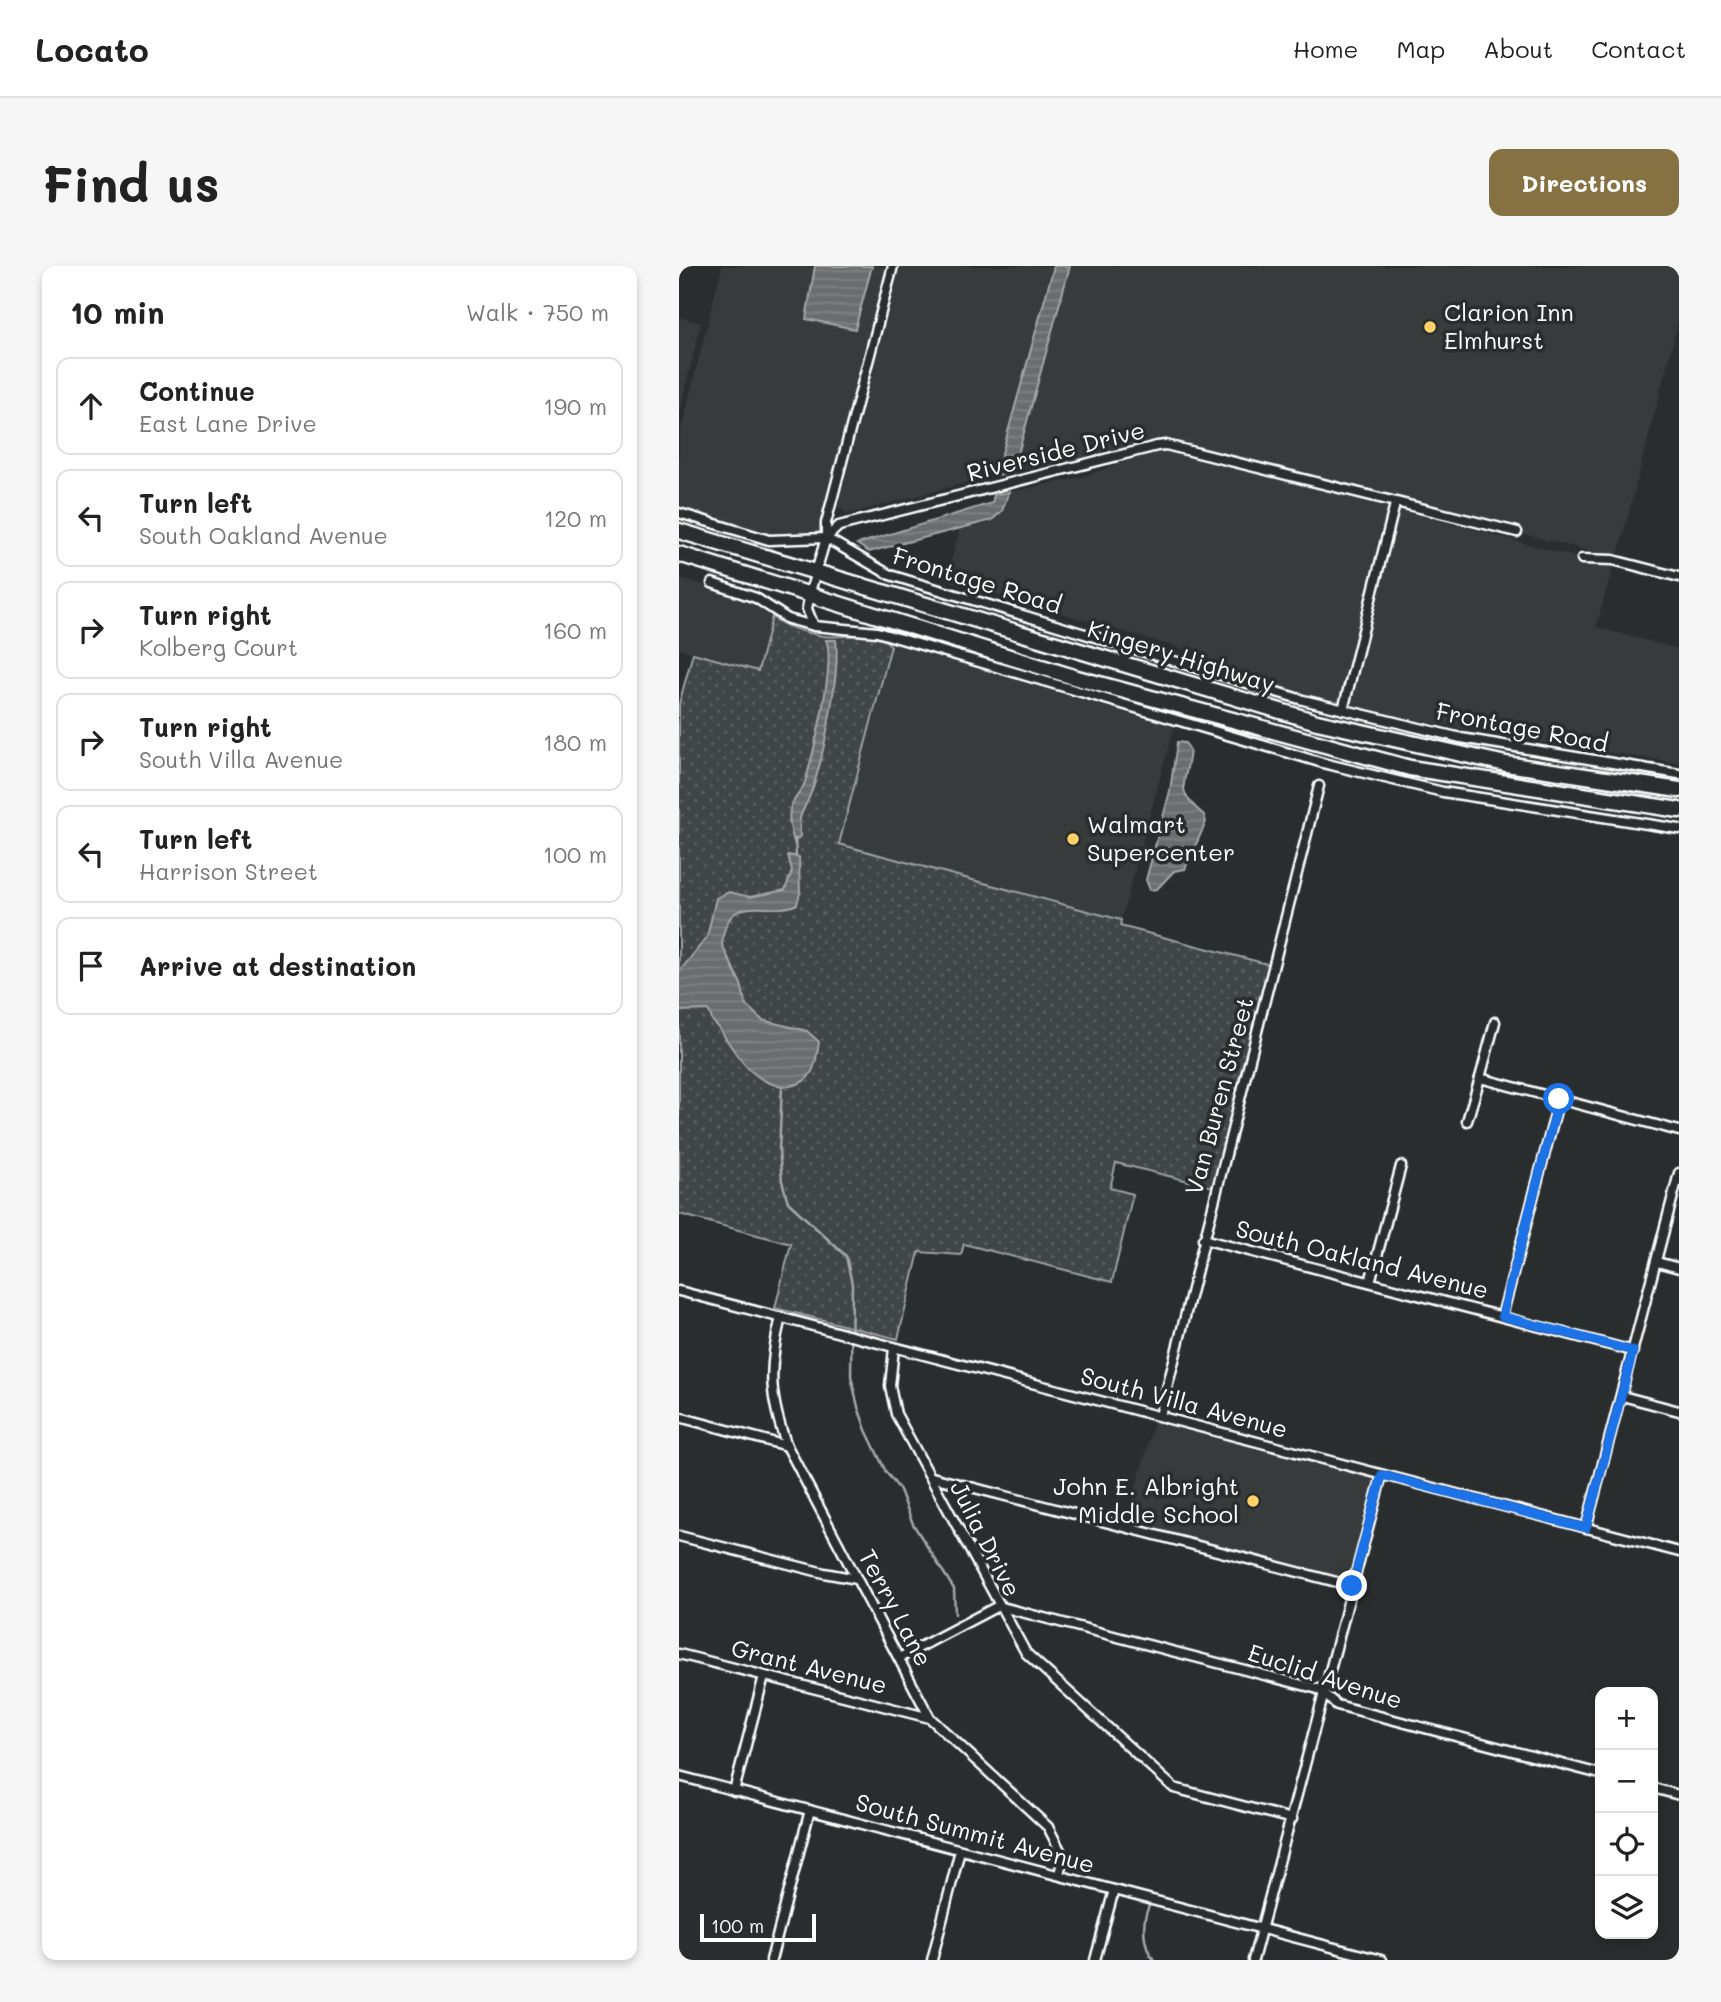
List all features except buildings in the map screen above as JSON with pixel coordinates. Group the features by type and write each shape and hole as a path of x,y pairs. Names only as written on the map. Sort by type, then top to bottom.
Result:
{"highway":[{"name":"Kingery Highway","path":"679,531 1370,735 1506,764 1679,790"},
{"name":"Kingery Highway","path":"679,554 810,592 1077,678 1410,768 1679,810"}],"street":[{"path":"814,626 807,609 810,592 826,538 826,523 893,266"},
{"name":"Riverside Drive","path":"826,538 839,526 853,522 1166,445 1395,504 1517,532"},
{"path":"1343,710 1395,504"},
{"path":"679,513 769,540 826,538"},
{"name":"Frontage Road","path":"826,538 848,549 868,565 890,575 1343,710 1461,738 1679,774"},
{"path":"1582,559 1613,561 1679,577"},
{"path":"712,583 756,598 788,620 814,626 877,632 1323,763 1443,792 1679,829"},
{"name":"Van Buren Street","path":"1160,1416 1319,786"},
{"path":"1467,1121 1495,1022"},
{"path":"1479,1078 1679,1130"},
{"path":"1502,1316 1559,1099"},
{"path":"1370,1282 1401,1166"},
{"path":"1586,1528 1679,1174"},
{"name":"South Oakland Avenue","path":"1203,1239 1633,1351"},
{"path":"1657,1262 1679,1268"},
{"name":"South Villa Avenue","path":"679,1291 1679,1552"},
{"name":"Terry Lane","path":"781,1317 770,1378 777,1419 787,1446 930,1718 1048,1827 1063,1856 1059,1875"},
{"name":"Julia Drive","path":"894,1348 890,1386 896,1414 932,1477 998,1606 1026,1653 1174,1788 1291,1819"},
{"path":"1622,1396 1679,1411"},
{"path":"679,1417 787,1446"},
{"path":"1253,1960 1382,1475"},
{"path":"932,1477 1352,1586"},
{"path":"679,1536 824,1573 857,1578"},
{"path":"899,1658 998,1606"},
{"name":"Euclid Avenue","path":"998,1606 1318,1689 1324,1697 1337,1705 1595,1773"},
{"name":"Grant Avenue","path":"679,1654 930,1718"},
{"path":"734,1791 764,1676"},
{"name":"South Summit Avenue","path":"679,1776 1381,1960"},
{"path":"1658,1789 1679,1795"},
{"path":"771,1960 810,1811"},
{"path":"932,1960 960,1850"},
{"path":"1095,1960 1114,1890"}],"shaded area":[{"path":"722,266 888,266 823,517 823,535 767,537 679,509 679,438"},
{"path":"815,266 872,266 855,329 806,319"},
{"path":"900,266 1054,266 996,475 848,514 838,507"},
{"path":"1054,266 1070,266 1013,472 996,475"},
{"path":"1070,266 1679,266 1679,319 1617,558 1166,442 1013,472"},
{"path":"679,317 701,323 679,414"},
{"path":"1166,448 1390,507 1341,706 1263,684 1190,651 946,580 960,528 992,520 1002,511 1009,492 1081,477"},
{"path":"1009,492 1002,511 992,520 869,552 857,544 992,503 994,495"},
{"path":"1397,509 1613,567 1596,627 1679,649 1679,763 1512,738 1347,707"},
{"path":"679,578 747,597 772,617 758,671 679,649"},
{"path":"772,617 790,627 810,633 831,637 878,637 891,646 839,844 1121,920 1120,926 1271,965 1213,1187 1116,1163 1110,1188 1133,1194 1112,1282 964,1244 961,1255 919,1252 898,1339 775,1308 791,1244 679,1214 679,704 693,653 758,671"},
{"path":"826,640 836,640 833,695 820,762 800,818 800,836 794,842 790,810 805,782 818,731 828,668"},
{"path":"890,643 1174,727 1121,920 838,844 891,649"},
{"path":"1177,742 1185,743 1190,750 1185,792 1188,799 1204,815 1206,822 1185,869 1174,871 1157,889 1150,890 1146,880 1170,791"},
{"path":"788,855 799,857 800,893 797,904 740,910 725,927 722,945 741,984 746,1005 762,1020 807,1031 819,1042 815,1064 809,1076 790,1086 766,1082 747,1068 708,1010 679,1011 679,972 707,937 716,898 729,892 750,897 785,890 792,871"},
{"name":"John E. Albright Middle School","path":"1155,1418 1379,1478 1350,1582 1126,1525"}],"waterway":[{"path":"795,839 796,857"},
{"path":"782,1087 779,1151 782,1181 788,1202 846,1256 852,1284 851,1376 858,1407 886,1472 900,1490 913,1524 954,1589 955,1614"},
{"path":"1149,1906 1144,1934 1147,1948 1154,1960"}],"place":[{"name":"Clarion Inn Elmhurst","path":"1430,327"},
{"name":"Walmart Supercenter","path":"1073,839"},
{"name":"John E. Albright Middle School","path":"1253,1501"}],"route":[{"path":"1352,1586 1382,1475 1586,1528 1633,1351 1502,1316 1559,1099"}]}
